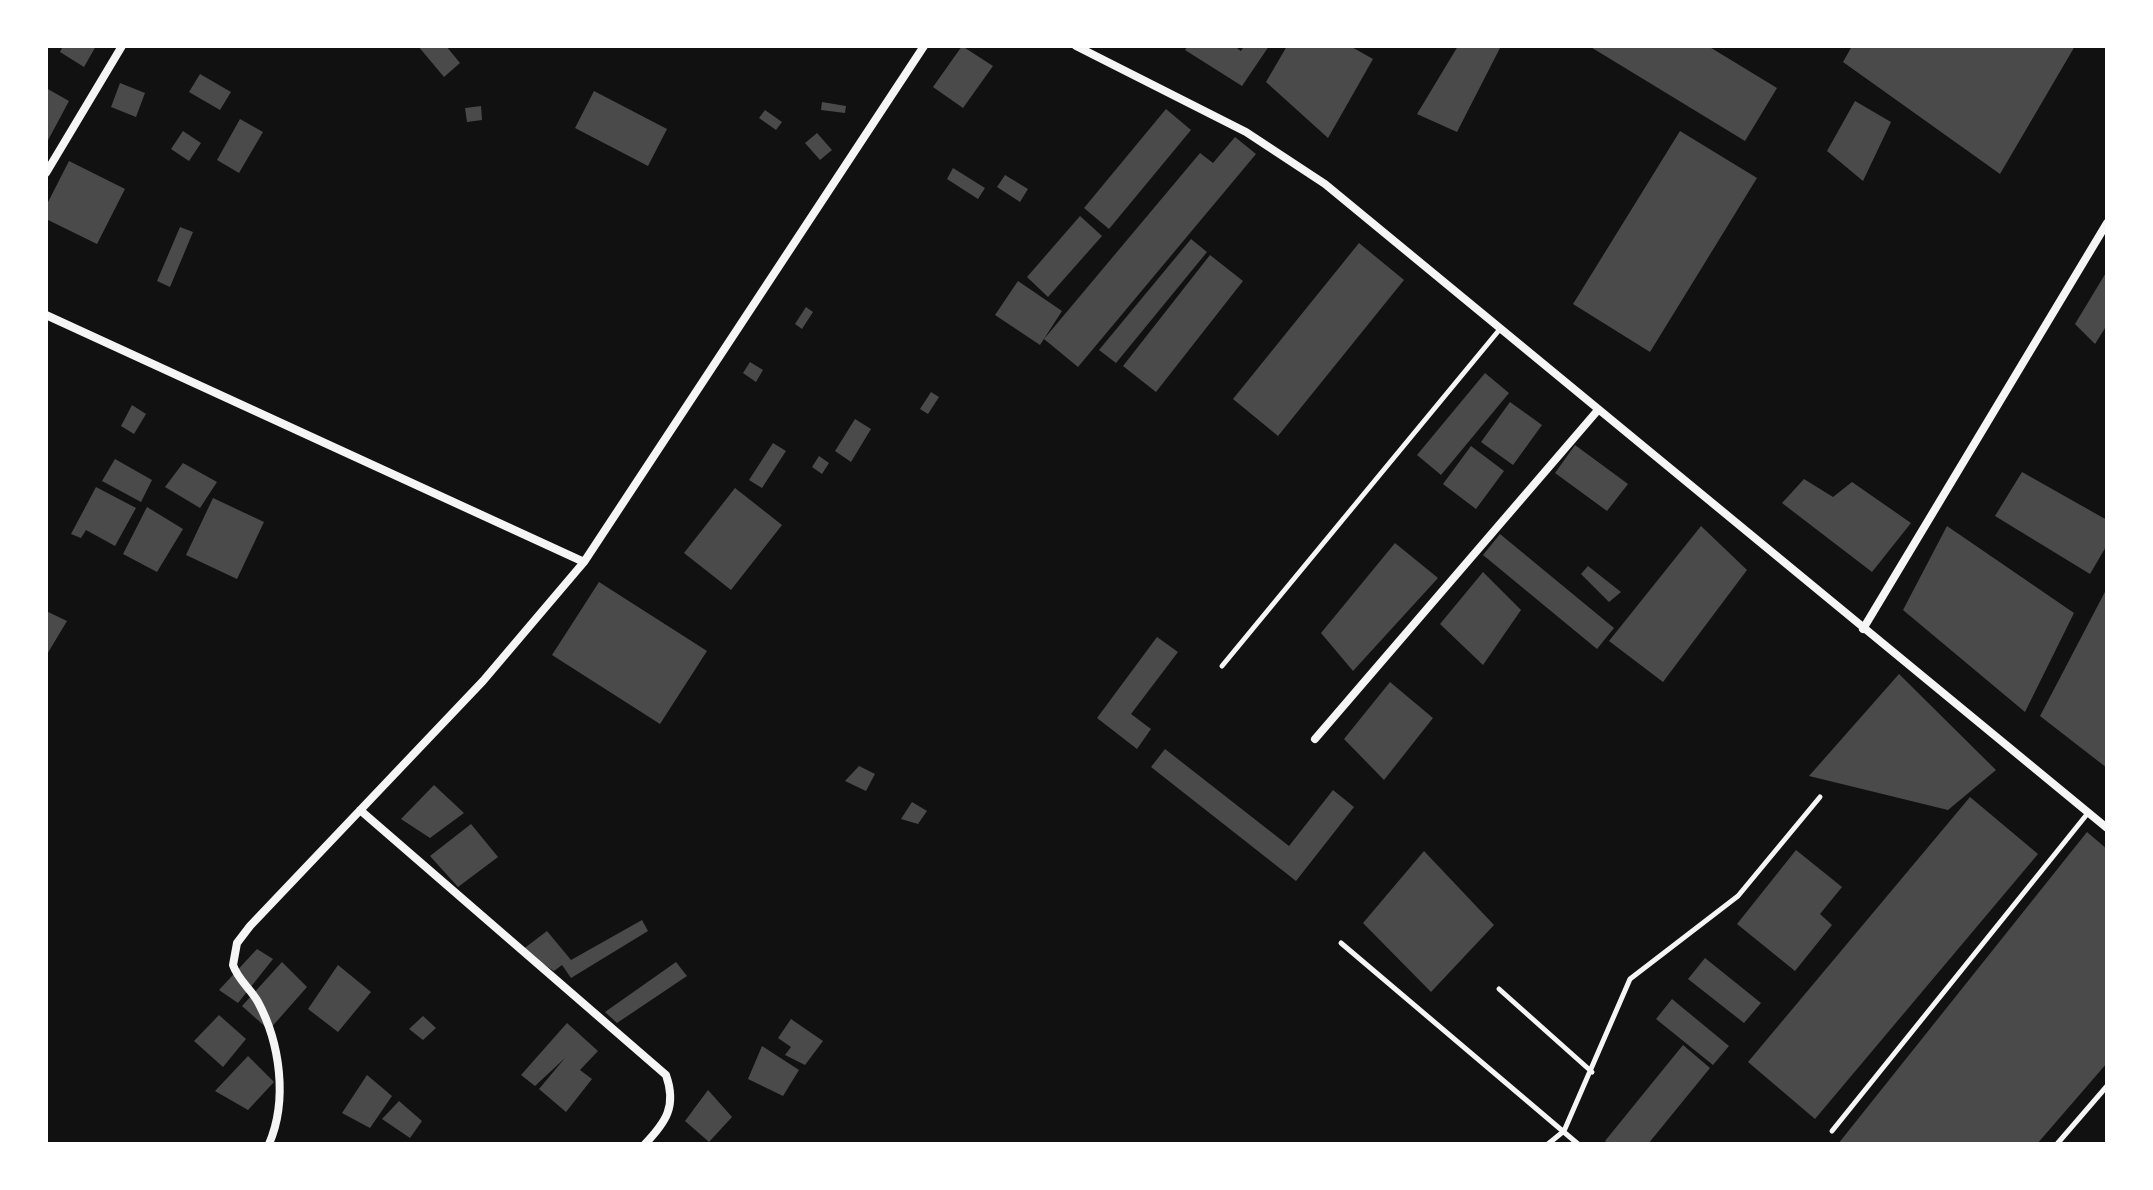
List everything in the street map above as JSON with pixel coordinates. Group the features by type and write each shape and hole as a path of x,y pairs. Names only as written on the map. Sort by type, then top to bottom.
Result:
{"street":[{"path":"46,173 122,46"},
{"path":"269,1144 278,1118 280,1076 264,1013 236,973 233,957 250,926 483,681 584,562 924,46"},
{"path":"1076,46 1185,99 1292,161 2107,828"},
{"path":"1863,629 2107,223"},
{"path":"46,315 584,562"},
{"path":"1315,739 1598,410"},
{"path":"360,810 666,1075 673,1106 660,1128 645,1144"}],"lane":[{"path":"1222,666 1500,329"},
{"path":"1548,1144 1564,1131 1630,979 1738,896 1820,797"},
{"path":"1832,1131 2088,813"},
{"path":"1341,943 1578,1144"},
{"path":"1499,989 1592,1072"},
{"path":"2057,1144 2107,1086"}],"building":[{"path":"63,46 96,46 84,67 60,52"},
{"path":"418,46 446,46 460,63 444,77"},
{"path":"962,46 993,66 963,108 933,87"},
{"path":"1188,46 1234,46 1241,51 1244,46 1269,46 1242,86 1185,50"},
{"path":"1287,46 1350,46 1373,59 1328,138 1266,82"},
{"path":"1458,46 1501,46 1457,132 1417,114"},
{"path":"1589,46 1708,46 1777,88 1745,141"},
{"path":"1852,46 2075,46 2000,174 1843,62"},
{"path":"200,74 231,92 220,110 189,92"},
{"path":"120,83 145,93 136,117 111,107"},
{"path":"46,88 69,101 46,144"},
{"path":"594,91 667,129 648,166 575,128"},
{"path":"1855,101 1891,122 1863,181 1827,151"},
{"path":"822,102 846,106 845,113 821,110"},
{"path":"481,106 482,120 467,122 465,108"},
{"path":"1166,109 1191,130 1109,229 1084,208"},
{"path":"765,110 782,122 776,130 759,118"},
{"path":"240,119 263,132 239,173 217,160"},
{"path":"183,131 201,143 189,161 171,149"},
{"path":"1680,131 1757,178 1650,352 1573,304"},
{"path":"817,133 832,150 820,160 805,143"},
{"path":"1235,137 1256,154 1078,367 1044,339 1200,153 1213,163"},
{"path":"69,161 125,189 97,244 46,219 46,206"},
{"path":"953,168 985,188 978,199 947,179"},
{"path":"1005,175 1028,189 1020,202 997,187"},
{"path":"1080,216 1102,236 1048,297 1027,277"},
{"path":"180,227 193,232 170,287 157,281"},
{"path":"1191,239 1207,252 1116,363 1099,350"},
{"path":"1359,243 1404,280 1278,436 1233,399"},
{"path":"1210,255 1243,281 1156,392 1123,366"},
{"path":"2107,271 2107,325 2095,344 2075,324"},
{"path":"1018,281 1062,311 1040,345 995,315"},
{"path":"806,307 813,312 802,329 795,324"},
{"path":"750,362 763,370 756,382 743,373"},
{"path":"1485,373 1509,393 1441,475 1417,455"},
{"path":"931,392 939,397 928,414 920,409"},
{"path":"1510,402 1542,425 1513,465 1481,442"},
{"path":"132,405 146,414 134,434 121,426"},
{"path":"855,419 871,429 851,462 835,451"},
{"path":"773,443 786,451 762,488 749,480"},
{"path":"1575,445 1628,484 1607,511 1555,473"},
{"path":"1471,446 1504,471 1476,509 1443,484"},
{"path":"819,456 829,463 822,474 812,467"},
{"path":"115,459 152,480 141,502 102,481"},
{"path":"183,463 217,482 200,508 165,487"},
{"path":"2022,472 2107,520 2107,545 2090,574 1995,516"},
{"path":"1804,479 1833,497 1852,482 1911,523 1872,572 1782,503"},
{"path":"96,487 136,508 115,546 86,530 81,538 71,534"},
{"path":"735,488 782,525 731,590 684,553"},
{"path":"213,498 264,522 237,579 186,555"},
{"path":"147,507 183,529 157,572 123,554"},
{"path":"1701,526 1747,570 1663,682 1609,641"},
{"path":"1947,526 2074,613 2025,712 1903,610"},
{"path":"1500,534 1614,628 1597,649 1483,555"},
{"path":"1395,543 1438,578 1353,671 1321,633"},
{"path":"1588,566 1621,592 1609,602 1581,574"},
{"path":"1483,572 1521,610 1483,665 1440,624"},
{"path":"599,582 707,651 660,724 552,655"},
{"path":"2107,588 2107,768 2040,716"},
{"path":"46,611 67,621 46,656"},
{"path":"1157,637 1178,652 1131,714 1151,729 1137,749 1097,718"},
{"path":"1899,674 1996,770 1948,810 1809,776"},
{"path":"1390,682 1433,718 1384,780 1344,739"},
{"path":"1165,749 1289,846 1333,790 1354,807 1296,881 1151,767"},
{"path":"859,766 875,774 866,791 845,781"},
{"path":"434,785 464,813 430,838 401,819"},
{"path":"1970,797 2038,854 1815,1119 1748,1062"},
{"path":"912,802 927,811 918,824 901,819"},
{"path":"471,824 498,857 458,887 430,856"},
{"path":"2087,832 2107,849 2107,1063 2037,1144 1838,1144"},
{"path":"1796,850 1842,887 1820,914 1832,925 1795,971 1737,924"},
{"path":"1424,851 1494,925 1431,992 1363,923"},
{"path":"642,920 648,931 571,978 562,965 554,971 522,950 547,931 571,960"},
{"path":"257,949 273,959 238,1003 219,990"},
{"path":"1705,958 1761,1003 1744,1023 1688,979"},
{"path":"282,962 307,987 269,1030 242,1006"},
{"path":"676,962 687,976 617,1023 605,1012"},
{"path":"338,965 371,992 338,1032 308,1009"},
{"path":"1672,999 1729,1046 1713,1065 1656,1019"},
{"path":"219,1015 246,1039 223,1067 194,1041"},
{"path":"423,1016 436,1028 423,1040 409,1029"},
{"path":"791,1019 823,1041 805,1065 785,1055 791,1047 778,1038"},
{"path":"567,1023 598,1051 580,1070 592,1079 566,1112 539,1089 565,1058 535,1086 521,1075"},
{"path":"1683,1045 1710,1068 1648,1144 1609,1144 1605,1141"},
{"path":"762,1046 799,1070 783,1096 748,1079"},
{"path":"248,1056 274,1082 248,1110 215,1091"},
{"path":"367,1075 392,1096 370,1128 342,1113"},
{"path":"708,1090 732,1117 709,1142 685,1121"},
{"path":"399,1101 422,1121 410,1138 382,1119"}]}
